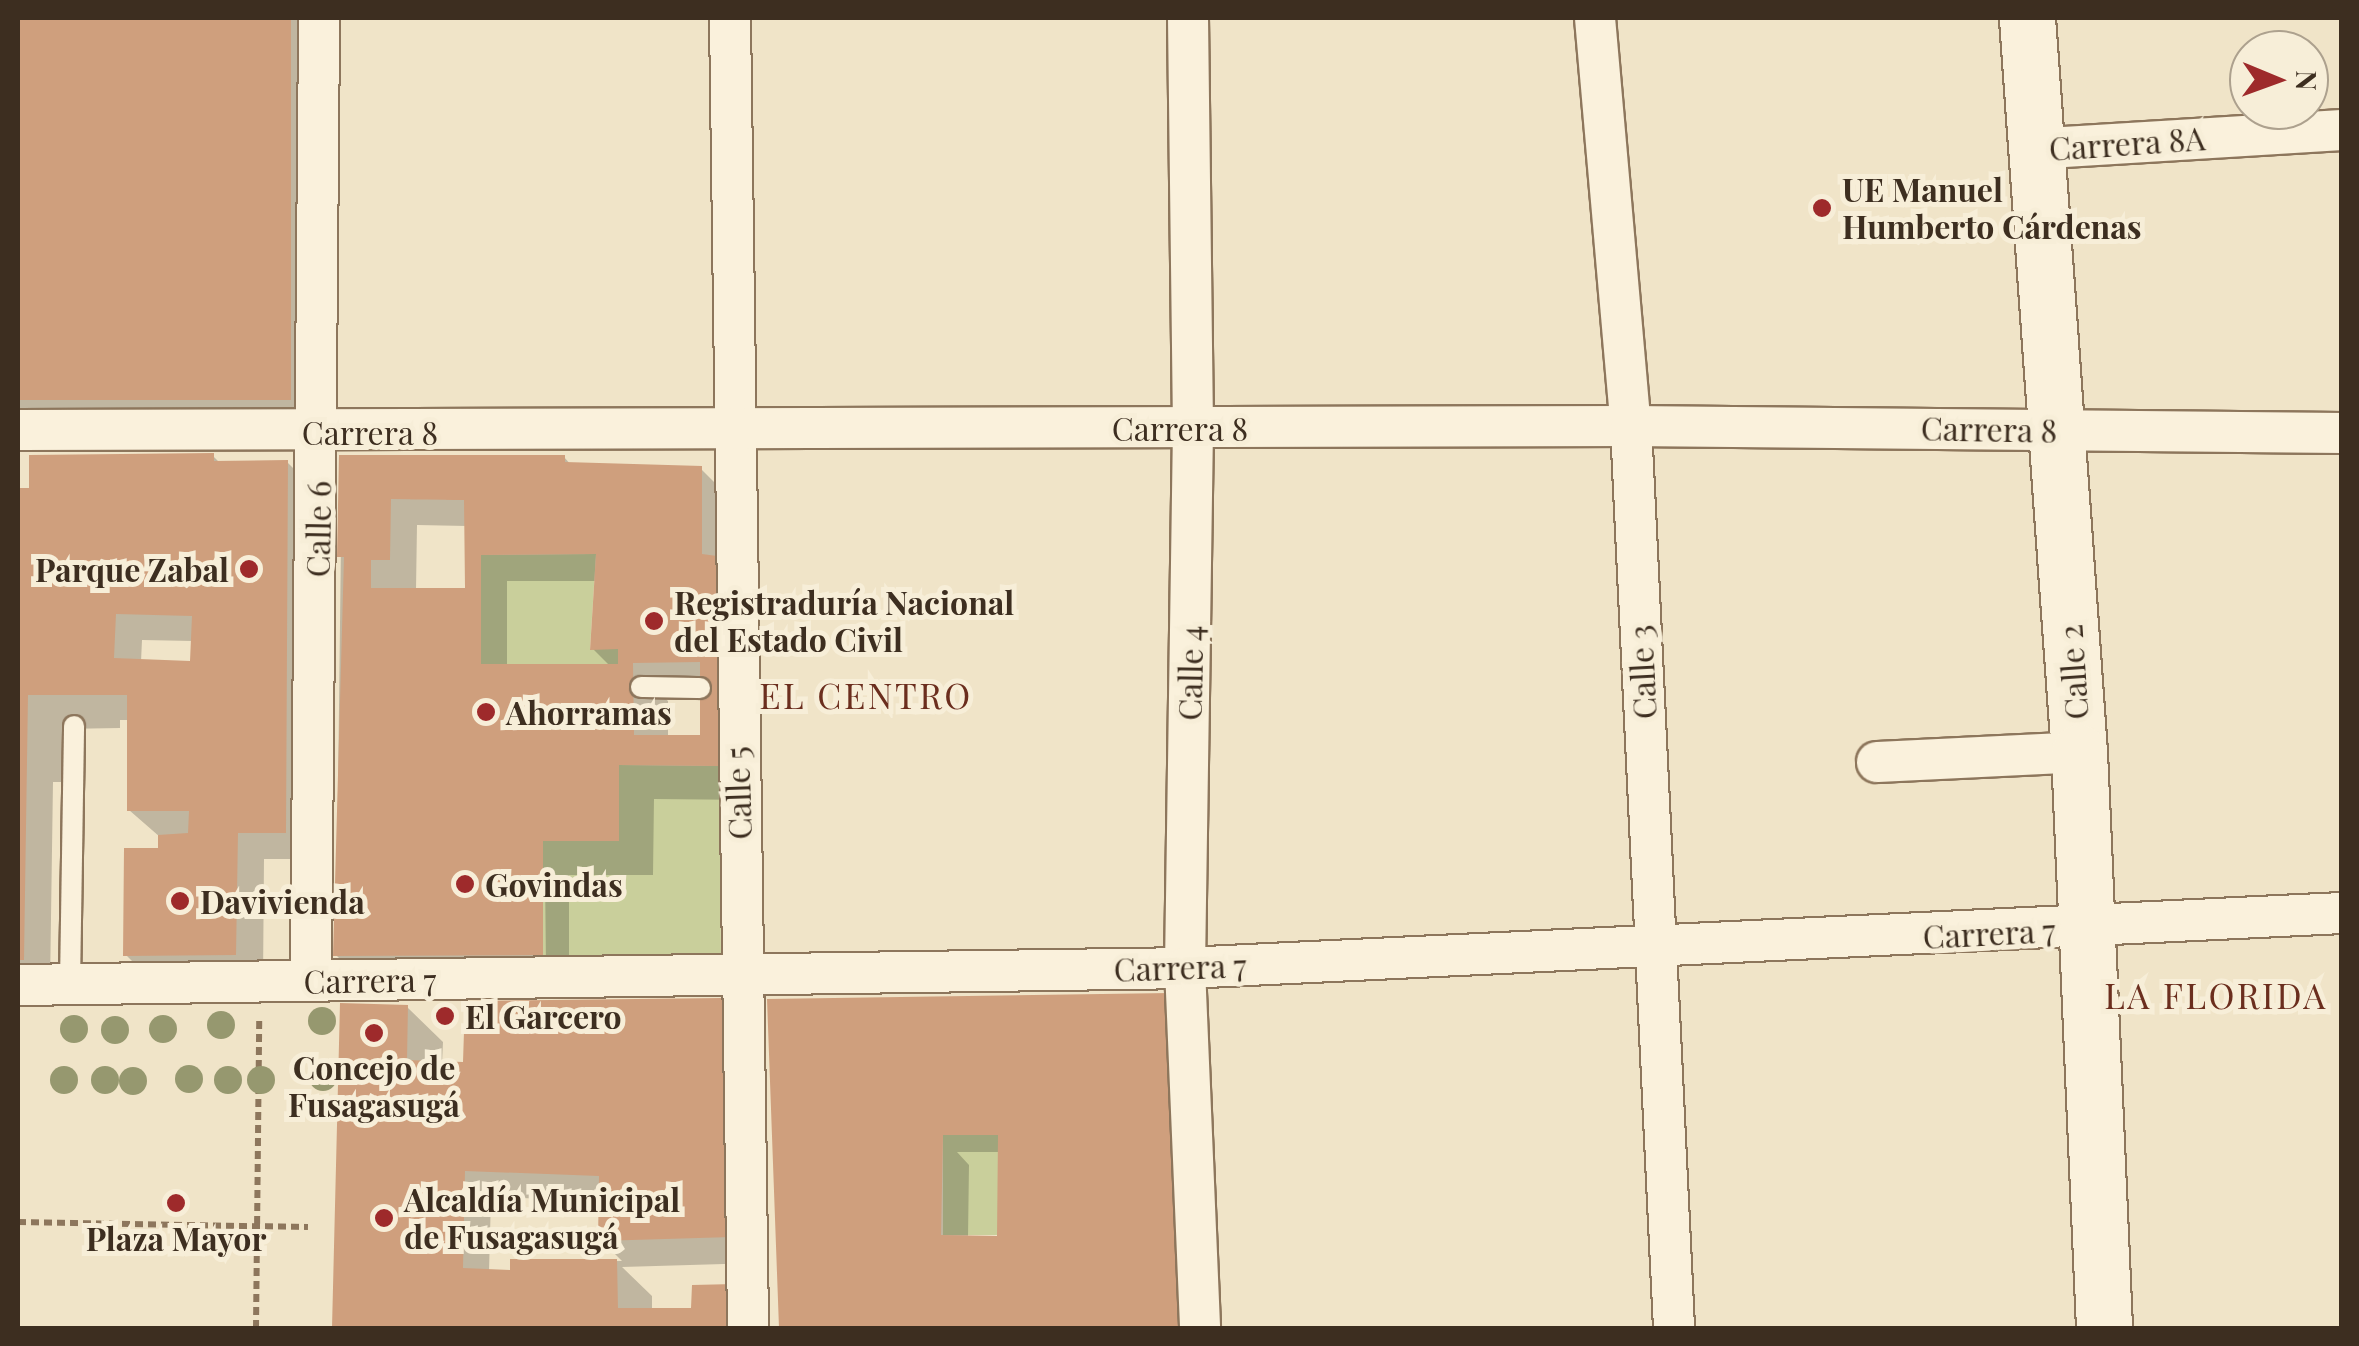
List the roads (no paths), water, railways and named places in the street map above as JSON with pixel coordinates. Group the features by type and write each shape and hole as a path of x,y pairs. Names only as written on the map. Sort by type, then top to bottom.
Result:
{"street":[{"name":"Calle 6","path":"311,981 319,432 318,18"},
{"name":"Calle 5","path":"730,18 736,430 718,689 743,975 748,1328"},
{"name":"Calle 4","path":"1188,18 1194,428 1185,968 1200,1328"},
{"name":"Calle 3","path":"1594,18 1631,426 1674,1328"},
{"name":"Calle 2","path":"2027,18 2031,149 2079,752 2083,928 2104,1328"},
{"name":"Carrera 8A","path":"2031,149 2342,130"},
{"name":"Carrera 8","path":"18,430 1631,426 2342,432"},
{"path":"1876,762 2079,752"},
{"name":"Carrera 7","path":"18,984 1185,968 1654,949 2342,913"}],"lane":[{"path":"641,687 718,689"},
{"path":"70,984 74,726"}],"place":[{"name":"UE Manuel Humberto Cárdenas","path":"1822,208"},
{"name":"Parque Zabal","path":"249,569"},
{"name":"Registraduría Nacional del Estado Civil","path":"654,621"},
{"name":"Ahorramas","path":"486,712"},
{"name":"Govindas","path":"465,884"},
{"name":"Davivienda","path":"180,901"},
{"name":"El Garcero","path":"445,1016"},
{"name":"Concejo de Fusagasugá","path":"374,1033"},
{"name":"Plaza Mayor","path":"176,1203"},
{"name":"Alcaldía Municipal de Fusagasugá","path":"384,1218"}],"district":[{"name":"EL CENTRO","path":"866,695"},
{"name":"LA FLORIDA","path":"2216,995"}]}
